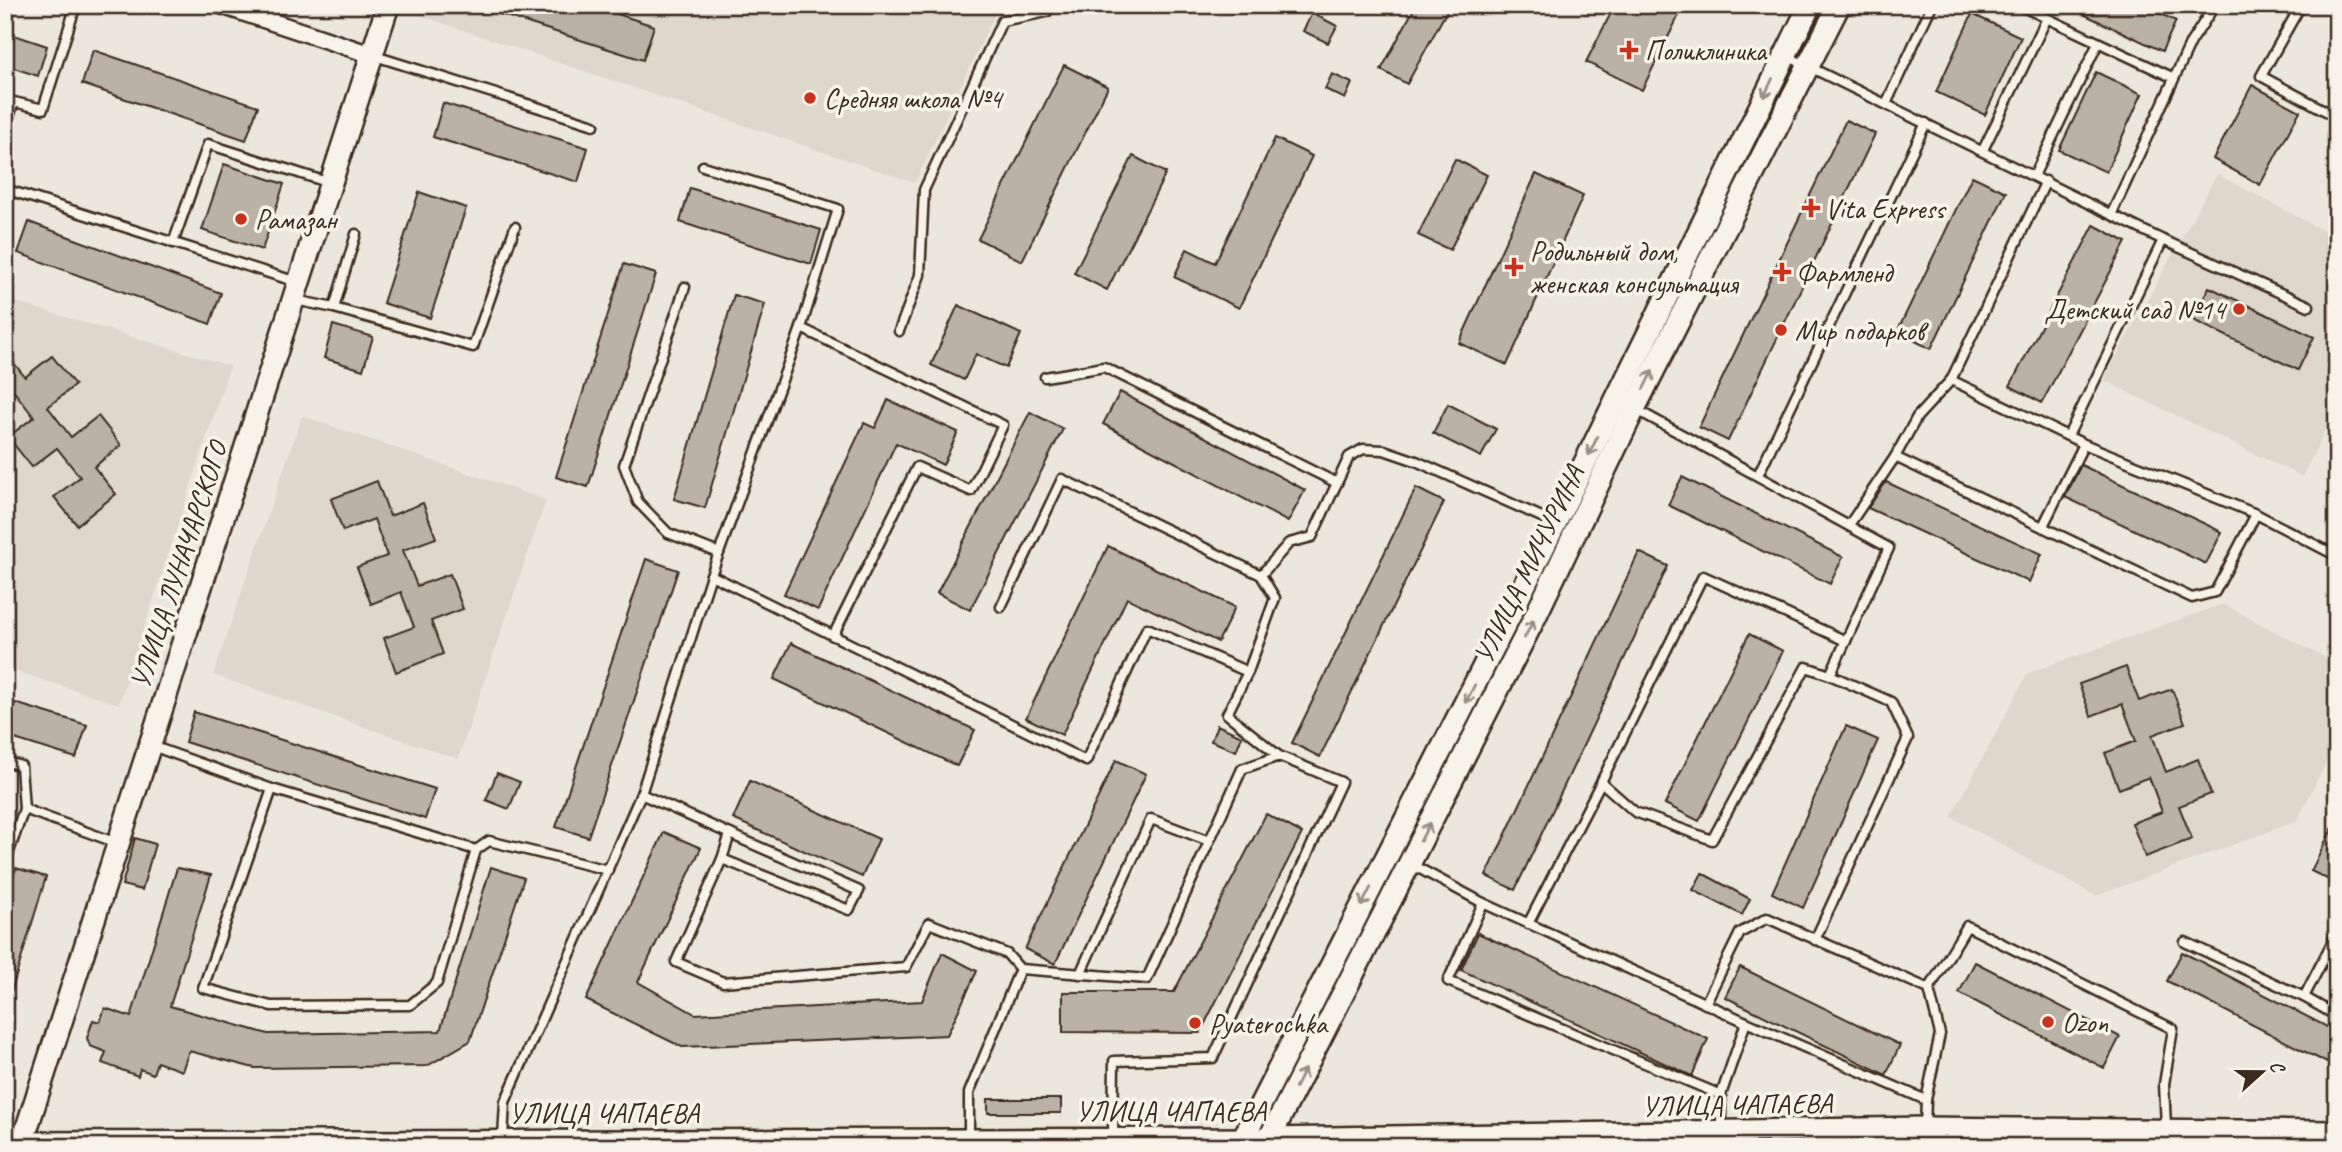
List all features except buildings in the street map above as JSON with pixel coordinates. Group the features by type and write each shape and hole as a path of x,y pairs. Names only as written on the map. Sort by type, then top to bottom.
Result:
{"street":[{"path":"221,5 246,9 372,55"},
{"name":"УЛИЦА ЛУНАЧАРСКОГО","path":"14,1143 118,843 388,5"},
{"name":"УЛИЦА МИЧУРИНА","path":"1241,1143 1555,523 1810,5"},
{"name":"УЛИЦА МИЧУРИНА","path":"1268,1143 1535,617 1634,409 1839,5"},
{"name":"УЛИЦА ЧАПАЕВА","path":"14,1143 769,1144 969,1140 1268,1143 1721,1132 1864,1138 1925,1128 2120,1134 2167,1130 2337,1132"}],"lane":[{"path":"5,128 10,101 43,109 76,5"},
{"path":"899,331 920,275 924,190 1002,21 1047,12 1050,5"},
{"path":"1886,104 1932,5"},
{"path":"2019,5 2174,78"},
{"path":"2112,213 2191,42 2215,5"},
{"path":"2301,5 2261,76 2337,117"},
{"path":"1983,150 2047,18"},
{"path":"2034,176 2098,43"},
{"path":"372,55 594,125"},
{"path":"1785,55 2163,240 2309,306"},
{"path":"1758,475 1926,123"},
{"path":"173,243 208,144 330,183"},
{"path":"503,1142 505,1102 641,794 711,575 801,328 838,209 703,166"},
{"path":"1849,525 1895,457 1917,417 1951,380 2046,181"},
{"path":"5,189 173,243 334,309 473,347 515,227"},
{"path":"334,309 356,234"},
{"path":"2068,436 2163,240"},
{"path":"685,287 624,465 638,502 668,533 719,553"},
{"path":"801,328 1003,425 971,491 917,467 833,636"},
{"path":"1045,377 1104,367 1336,483"},
{"path":"1951,380 2084,444 2256,514 2337,556"},
{"path":"1634,409 1889,548 1830,675"},
{"path":"2043,526 2084,444"},
{"path":"1261,575 1289,543 1312,537 1349,457 1363,449 1384,450 1416,461 1555,523"},
{"path":"1895,457 2192,598 2215,592 2256,514"},
{"path":"1001,607 1062,479 1261,575 1276,598 1248,672 1227,714 1279,756 1340,782 1213,1058 1114,1061 1114,1140"},
{"path":"711,575 1086,761 1147,628 1248,672"},
{"path":"1528,924 1703,576 1846,640"},
{"path":"1601,782 1635,812 1712,840 1806,667 1891,702 1908,738 1815,940"},
{"path":"149,746 272,789 476,850"},
{"path":"730,834 722,859 676,962 723,982 906,967 929,923 1007,954 1020,969 1147,979 1242,769 1279,756"},
{"path":"5,761 21,766 24,810 5,863"},
{"path":"272,789 203,988 271,1006 410,1005 437,983 476,850 489,841 608,870"},
{"path":"641,794 859,891 849,911 722,859"},
{"path":"24,810 118,843"},
{"path":"1080,974 1151,819 1209,841"},
{"path":"1409,862 1483,903 1528,924 1926,1100"},
{"path":"1483,903 1448,981 1721,1095"},
{"path":"1705,1004 1740,933 1766,918 1929,989"},
{"path":"1925,1128 1926,1100 1940,1034 1929,989 1967,926 2174,1030 2164,1084 2167,1130"},
{"path":"2304,997 2337,933"},
{"path":"2185,942 2304,997 2337,1017"},
{"path":"969,1140 969,1093 1020,969"},
{"path":"1721,1132 1721,1095 1746,1022"}],"shaded area":[{"name":"Средняя школа №4","path":"418,5 999,5 915,183 415,14"},
{"name":"Детский сад №14","path":"2217,174 2337,238 2337,407 2302,477 2103,380"},
{"path":"5,299 230,366 119,704 5,668"},
{"path":"302,416 546,500 458,759 213,675"},
{"path":"2223,604 2337,664 2337,740 2297,821 2096,896 1951,817 2028,673"}],"place":[{"name":"Поликлиника","path":"1629,50"},
{"name":"Средняя школа №4","path":"810,98"},
{"name":"Vita Express","path":"1811,208"},
{"name":"Рамазан","path":"241,219"},
{"name":"Родильный дом, женская консультация","path":"1514,267"},
{"name":"Фармленд","path":"1782,272"},
{"name":"Детский сад №14","path":"2239,309"},
{"name":"Мир подарков","path":"1781,330"},
{"name":"Ozon","path":"2048,1022"},
{"name":"Pyaterochka","path":"1195,1023"}]}
